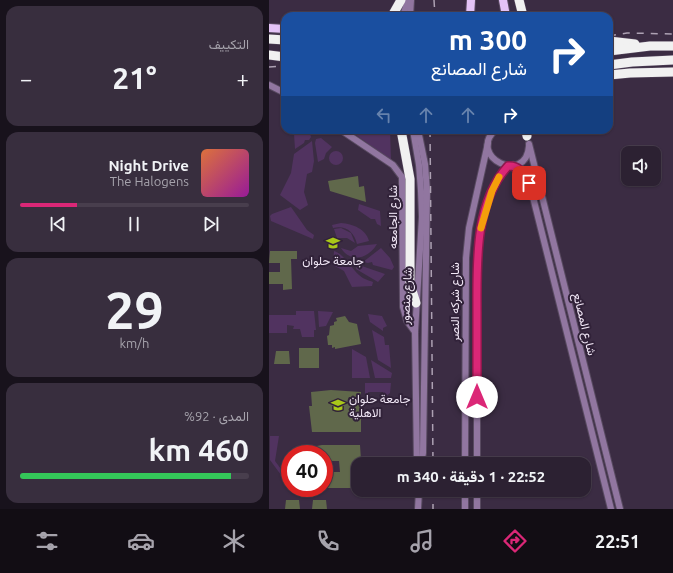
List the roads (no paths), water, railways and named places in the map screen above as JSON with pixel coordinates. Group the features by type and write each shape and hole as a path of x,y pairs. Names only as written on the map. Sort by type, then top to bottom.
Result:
{"highway":[{"path":"394,12 401,0"},
{"path":"519,0 521,12"},
{"path":"269,39 281,40"},
{"path":"613,41 650,46 673,46"},
{"path":"613,51 650,46"},
{"path":"269,55 281,56"},
{"path":"613,65 673,60"},
{"path":"613,75 673,72"},
{"path":"402,134 410,179 410,284 416,303"}],"main road":[{"path":"470,12 471,0"},
{"path":"503,0 506,12"},
{"path":"269,23 281,24"},
{"path":"269,28 281,29"}],"street":[{"path":"404,12 409,0"},
{"path":"409,0 410,12"},
{"path":"269,84 281,91"},
{"name":"شارع الجامعه","path":"347,134 393,165 402,177 403,307 407,321 415,332"},
{"name":"شارع منصور","path":"414,134 419,165 422,217 415,332 417,457"},
{"name":"شارع منصور","path":"419,134 426,173 427,200 422,457"},
{"name":"شارع شركه النصر","path":"465,457 466,253 470,223 491,134"},
{"name":"شارع شركه النصر","path":"477,457 478,247 492,191 499,177 511,166 525,158 526,135"},
{"name":"شارع المصانع","path":"526,135 620,509"},
{"name":"شارع المصانع","path":"488,143 492,157 501,164 511,166 523,172 529,183 611,509"},
{"path":"564,319 572,318"},
{"path":"418,509 419,497"},
{"path":"465,497 465,509"},
{"path":"477,497 477,509"}],"railway":[{"path":"434,0 435,12"},
{"path":"613,35 627,33 673,34"},
{"path":"269,67 281,66"},
{"path":"430,134 433,457"},
{"path":"433,497 433,509"}],"place":[{"name":"جامعة حلوان","path":"333,243"},
{"name":"جامعة حلوان الاهلية","path":"338,405"}]}
